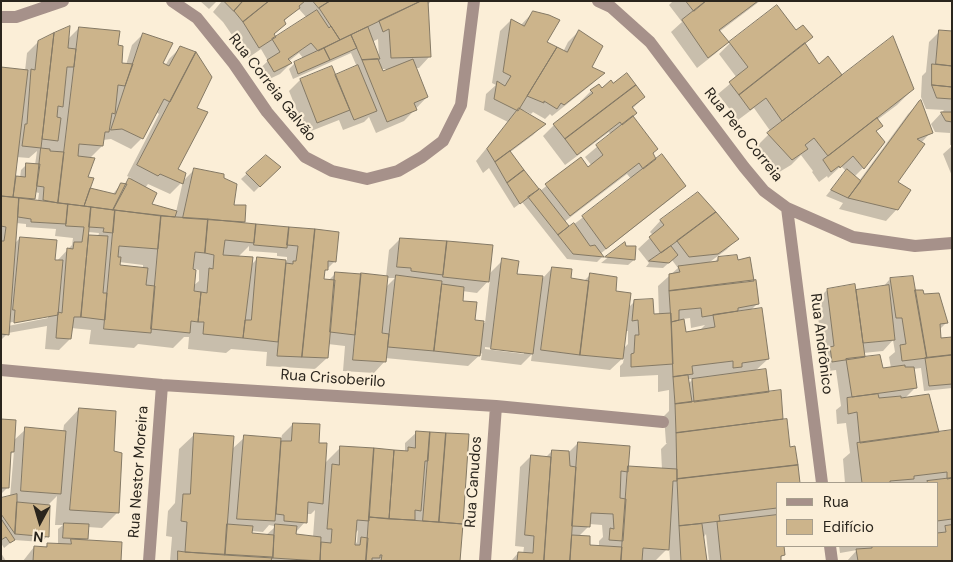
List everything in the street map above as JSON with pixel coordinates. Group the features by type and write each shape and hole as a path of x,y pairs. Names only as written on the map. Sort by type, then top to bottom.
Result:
{"street":[{"path":"1,16 16,17 63,1"},
{"name":"Rua Correia Galvão","path":"172,1 197,18 234,64 267,112 305,157 332,171 367,179 398,170 422,157 443,141 461,105 474,1"},
{"name":"Rua Pero Correia","path":"598,1 611,7 650,42 744,167 764,191 787,208 853,237 915,246 952,243"},
{"name":"Rua Andrônico","path":"787,208 822,482"},
{"name":"Rua Crisoberilo","path":"1,370 162,385 496,406 663,422"},
{"name":"Rua Nestor Moreira","path":"149,561 162,385"},
{"name":"Rua Canudos","path":"485,561 496,406"},
{"path":"830,547 832,561"}],"building":[{"path":"224,1 243,1 234,11"},
{"path":"243,1 269,1 243,22 234,11"},
{"path":"269,1 305,1 299,6 300,8 284,20 286,24 274,34 276,37 259,48 243,22"},
{"path":"313,1 330,1 319,8"},
{"path":"330,1 421,1 340,40 319,8"},
{"path":"421,1 428,1 431,57 391,58 389,29 383,32 379,21"},
{"path":"686,1 706,1 694,11"},
{"path":"706,1 758,1 719,30 729,42 708,58 682,20"},
{"path":"777,5 796,30 803,25 813,37 739,95 729,82 748,67 729,42"},
{"path":"317,10 340,40 318,51 311,43 288,59 292,63 274,72 267,60 280,52 272,39"},
{"path":"533,11 560,20 547,42 557,47 518,111 494,99 497,81 505,86 511,76 503,72 511,19 524,26"},
{"path":"70,26 68,48 76,49 74,67 67,67 63,107 58,106 57,117 61,118 58,141 42,139 54,33"},
{"path":"79,27 120,31 118,45 123,46 122,63 133,64 125,86 118,85 115,114 112,113 109,132 105,132 103,146 79,144 78,156 95,158 88,177 94,178 84,206 58,203"},
{"path":"368,27 380,59 362,60 351,35"},
{"path":"579,30 603,46 592,67 605,73 564,105 561,103 557,109 544,101 544,103 527,96 557,47 567,52"},
{"path":"939,30 952,31 952,66 936,64"},
{"path":"54,33 41,148 22,146 25,124 27,124 31,69 35,70 38,41"},
{"path":"143,33 173,43 163,63 169,66 180,46 196,52 170,102 164,99 143,139 122,129 111,130"},
{"path":"351,35 357,48 330,60 324,48"},
{"path":"893,36 914,89 828,156 814,138 805,145 808,149 792,160 767,133"},
{"path":"805,43 819,64 828,56 842,75 782,121 766,98 750,110 739,95"},
{"path":"324,48 330,60 298,74 294,62"},
{"path":"196,52 212,77 197,108 208,112 178,169 186,173 183,184 160,174 158,176 137,165"},
{"path":"378,59 383,71 413,59 428,97 414,103 417,110 387,122 362,60"},
{"path":"932,64 952,66 952,87 932,85"},
{"path":"358,65 377,111 354,120 335,75"},
{"path":"332,66 350,110 317,123 300,79"},
{"path":"1,67 28,70 13,197 1,196"},
{"path":"627,73 636,85 565,139 553,124 593,93 590,90 599,84 602,88 611,80 613,83"},
{"path":"636,85 645,97 632,107 637,113 622,125 620,122 577,155 565,139"},
{"path":"932,85 952,87 952,99 937,98"},
{"path":"921,100 933,133 917,139 925,144 898,182 911,190 898,210 848,198 919,101"},
{"path":"519,108 546,124 495,162 487,149"},
{"path":"941,112 952,112 952,122 946,121"},
{"path":"633,116 658,149 653,153 656,159 643,169 639,163 570,216 545,184 581,157 588,167 603,155 596,145"},
{"path":"877,118 883,126 876,131 885,142 864,169 853,156 840,168 839,166 831,172 823,160"},
{"path":"41,148 64,152 58,203 43,200 44,187 37,186"},
{"path":"510,151 524,170 507,183 495,162"},
{"path":"662,154 686,186 606,249 582,216"},
{"path":"266,155 281,167 260,187 246,173"},
{"path":"26,163 40,164 35,199 13,197 16,176 25,177"},
{"path":"194,168 224,174 224,178 237,184 234,205 246,205 245,222 183,218"},
{"path":"847,169 861,181 848,198 831,190"},
{"path":"524,170 539,189 520,204 507,183"},
{"path":"129,178 157,193 152,204 177,211 175,217 113,210"},
{"path":"121,183 127,184 113,210 84,206 90,188 115,194"},
{"path":"540,189 569,226 558,235 528,197"},
{"path":"698,192 716,212 661,253 649,237 664,225 660,220"},
{"path":"1,196 19,198 9,335 1,334 1,241 4,241 6,227 1,226"},
{"path":"19,198 68,204 66,224 31,222 31,219 18,217"},
{"path":"68,204 91,207 81,317 74,317 71,339 56,338 58,312 62,313 67,248 73,249 74,242 82,242 84,227 66,226"},
{"path":"91,207 115,210 113,233 103,232 104,228 89,227"},
{"path":"115,210 161,216 158,249 119,246 118,257 121,257 120,265 148,268 146,285 155,286 151,333 104,329"},
{"path":"716,212 739,239 718,254 689,257 677,241"},
{"path":"161,216 208,219 205,253 195,252 193,269 196,270 194,291 201,292 198,322 191,321 190,333 151,329"},
{"path":"208,219 256,224 254,243 225,240 223,255 253,257 243,338 203,334 204,322 198,322 201,292 207,293 209,268 213,269 214,255 205,253"},
{"path":"574,223 590,246 595,245 604,257 573,254 558,235"},
{"path":"256,224 289,227 287,248 254,245"},
{"path":"289,227 315,229 302,357 277,356 286,263 293,264 293,261 296,261 298,246 287,245"},
{"path":"315,229 339,232 336,262 328,261 328,270 325,270 324,279 335,280 328,358 302,357"},
{"path":"89,235 108,236 103,293 107,293 105,320 81,317"},
{"path":"20,237 57,240 55,260 63,260 58,315 14,323 15,310 13,310"},
{"path":"400,238 447,241 443,275 411,271 411,268 397,267"},
{"path":"447,241 493,245 489,282 443,277"},
{"path":"625,242 626,246 636,246 635,260 605,257"},
{"path":"671,246 678,255 669,263 649,261"},
{"path":"737,255 738,260 750,257 754,281 669,291 669,274 680,272 678,266 718,261 718,257"},
{"path":"257,257 286,260 278,342 243,338 245,320 251,320"},
{"path":"502,258 519,261 517,274 543,276 533,354 491,349"},
{"path":"552,267 572,269 571,278 589,281 580,355 541,350"},
{"path":"335,272 361,274 355,335 330,332"},
{"path":"361,273 388,276 382,333 389,334 386,362 353,360"},
{"path":"590,273 617,277 616,291 631,293 623,359 580,355"},
{"path":"396,275 442,281 434,351 388,347"},
{"path":"913,276 927,358 902,361 900,345 906,344 902,318 896,318 890,278"},
{"path":"756,280 759,304 738,308 738,311 702,317 701,308 679,310 679,320 671,322 669,291"},
{"path":"442,284 464,287 463,301 477,302 475,320 484,321 480,356 434,351"},
{"path":"855,284 865,357 832,362 830,347 834,346 827,289"},
{"path":"889,285 895,340 863,343 856,290"},
{"path":"915,290 923,290 924,294 939,293 948,323 940,324 941,338 952,337 952,355 927,358"},
{"path":"653,299 654,314 671,313 673,364 631,367 631,354 634,353 635,335 639,335 638,320 632,321 634,300"},
{"path":"762,308 769,359 742,363 742,367 733,368 733,361 692,366 693,374 673,377 671,322 684,319 686,332 715,327 713,315"},
{"path":"880,355 883,368 905,365 905,367 914,367 917,388 852,397 846,359"},
{"path":"952,355 952,384 929,386 925,358"},
{"path":"766,369 769,392 694,402 692,379"},
{"path":"688,375 692,402 675,404 673,377"},
{"path":"781,390 783,419 676,433 675,404"},
{"path":"878,394 879,398 901,396 901,398 929,394 939,432 860,443 857,412 848,414 847,398"},
{"path":"79,408 116,411 114,451 122,453 119,513 70,510"},
{"path":"1,419 16,420 14,452 11,452 9,488 1,488"},
{"path":"787,419 790,447 795,446 798,465 677,479 676,433"},
{"path":"293,423 320,424 319,443 327,443 323,504 308,502 307,523 284,521 284,515 276,514 281,441 291,441"},
{"path":"25,427 66,431 61,494 21,491"},
{"path":"952,430 952,478 947,479 947,472 914,476 914,479 890,482 862,482 857,443"},
{"path":"416,431 430,432 428,461 425,461 421,511 415,510 415,520 389,519 394,450 408,451 408,447 415,448"},
{"path":"430,432 446,433 439,522 423,521"},
{"path":"194,433 234,436 225,555 185,552 187,522 181,521 183,494 190,494"},
{"path":"446,433 469,434 463,524 439,522"},
{"path":"244,435 281,438 275,521 237,519"},
{"path":"578,442 630,446 628,472 621,471 620,498 626,499 623,541 609,540 610,528 614,529 613,514 591,513 590,527 572,526"},
{"path":"340,446 374,448 369,521 357,520 355,545 360,545 361,537 368,538 366,561 320,561 321,542 331,543 332,529 327,529 332,464 339,465"},
{"path":"374,448 394,450 389,519 369,517"},
{"path":"552,450 569,451 570,466 576,467 570,561 544,561"},
{"path":"531,455 551,457 544,561 517,561 518,552 533,553 534,536 525,535"},
{"path":"798,465 800,482 776,482 776,508 719,515 720,521 679,526 677,479"},
{"path":"628,466 677,469 677,481 673,481 669,550 643,548 642,561 621,561"},
{"path":"952,478 952,519 938,521 938,482 927,481"},
{"path":"17,494 15,534 1,514 1,498"},
{"path":"17,502 50,505 49,537 15,534"},
{"path":"776,515 776,547 784,547 785,555 781,556 781,561 721,561 717,522"},
{"path":"369,517 463,524 460,561 381,561 382,555 380,555 380,558 372,558 372,561 366,561"},
{"path":"2,520 15,540 10,543 6,537 1,540"},
{"path":"64,523 89,524 88,539 63,538"},
{"path":"227,524 253,526 252,533 274,535 273,558 225,555"},
{"path":"275,524 297,526 296,534 321,537 320,561 273,558"},
{"path":"702,524 707,561 681,561 679,526"},
{"path":"952,525 952,561 858,561 856,549 872,547 938,547 938,533 946,532 945,526"},
{"path":"572,535 590,536 590,545 622,547 621,561 570,561"},
{"path":"71,539 122,542 121,561 33,561 34,546 47,547 47,543 71,544"},
{"path":"178,551 272,557 271,561 178,561"}]}
